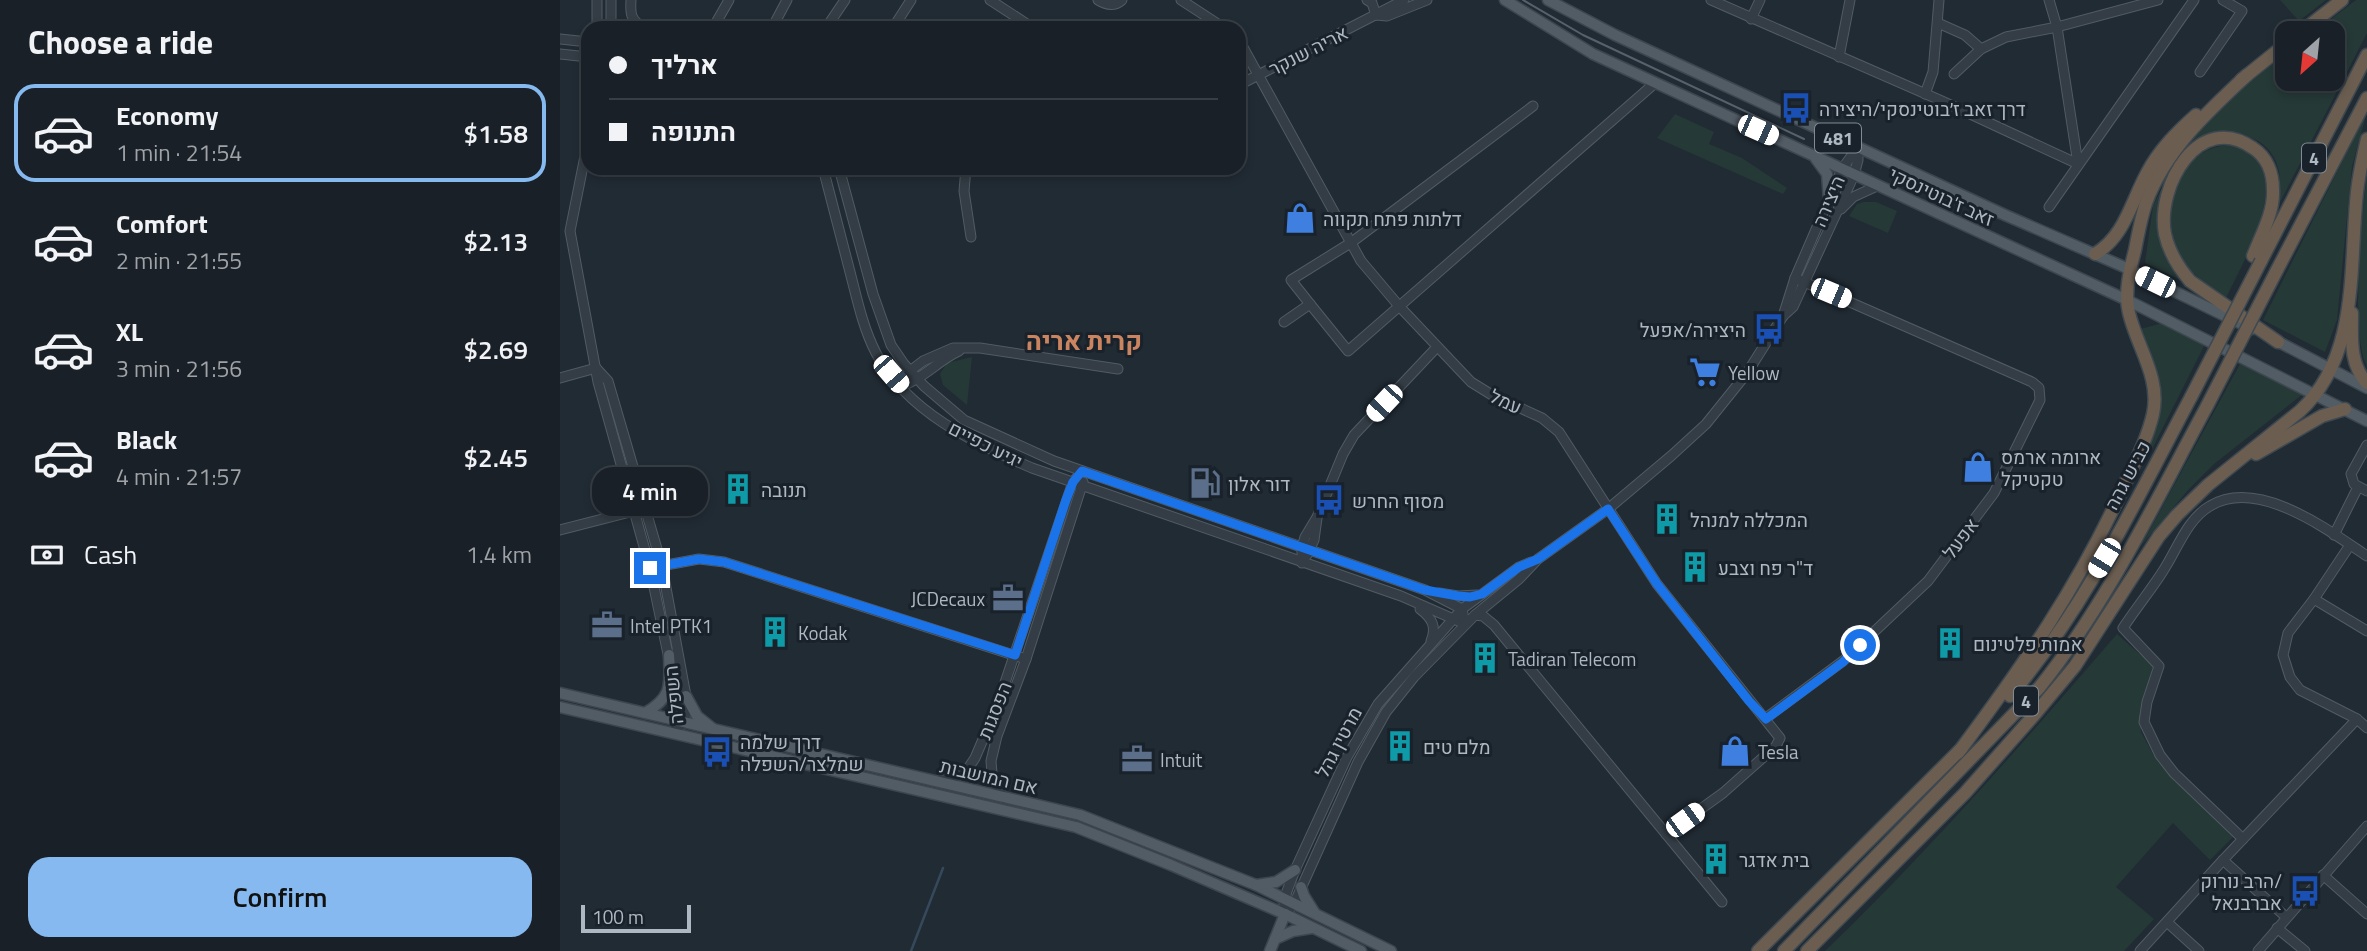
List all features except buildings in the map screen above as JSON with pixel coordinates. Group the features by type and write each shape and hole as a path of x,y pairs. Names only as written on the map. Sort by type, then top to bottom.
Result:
{"highway":[{"path":"2315,21 2342,0"},
{"path":"2095,254 2115,238 2148,172 2169,142 2184,126 2275,53"},
{"name":"כביש גהה","path":"1758,951 1958,753 2013,692 2062,628 2104,558 2191,397 2257,259 2367,55"},
{"path":"1958,753 2020,667 2075,583 2115,506 2149,428 2155,388 2132,323 2127,300 2143,215 2164,167 2201,120 2247,75"},
{"name":"כביש גהה","path":"1784,951 2030,698 2081,633 2110,585 2207,405 2367,98"},
{"path":"2367,139 2357,192 2352,281 2353,352 2358,372 2367,383"},
{"path":"2257,259 2273,199 2274,189 2269,168 2258,151 2240,141 2208,141 2188,155 2173,176 2167,191 2164,217 2169,247 2180,270 2190,281 2278,342"},
{"path":"1807,951 1898,863 2003,751 2074,666 2159,536 2190,501 2300,411 2315,394 2330,368 2343,331 2352,281"},
{"path":"2222,474 2322,416 2345,409"}],"main road":[{"name":"זאב ז'בוטינסקי","path":"1505,0 1574,44 2127,300 2367,421"},
{"name":"זאב ז'בוטינסקי","path":"1548,0 1596,26 2131,270 2367,388"},
{"path":"1802,150 1825,169 1829,182 1829,200"},
{"path":"645,713 659,705 665,696 670,683 669,655"},
{"name":"אם המושבות","path":"560,693 1080,815 1256,885 1391,951"},
{"path":"686,695 697,716 714,730"},
{"name":"אם המושבות","path":"560,707 1076,827 1285,914 1361,951"},
{"path":"1256,885 1276,882 1295,870"},
{"path":"1301,887 1316,915"},
{"name":"מרטין גהל","path":"1270,951 1285,914"},
{"path":"1275,939 1300,929 1313,928"}],"street":[{"path":"611,0 612,21"},
{"path":"631,0 633,21"},
{"path":"717,21 729,0"},
{"path":"776,21 788,0"},
{"path":"831,21 845,0"},
{"path":"897,21 911,0"},
{"path":"990,0 1022,21"},
{"path":"1098,0 1105,5 1113,5 1122,0"},
{"path":"1181,0 1213,21"},
{"path":"1367,0 1376,15"},
{"name":"אריה שנקר","path":"1246,81 1404,0"},
{"name":"אריה שנקר","path":"1376,15 1387,16 1427,0"},
{"path":"1711,0 2078,164"},
{"path":"1751,19 1760,0"},
{"path":"1839,57 1850,0"},
{"path":"1925,94 1933,72 1939,0"},
{"path":"2049,0 2057,27 2078,164"},
{"path":"1954,74 1981,49 2006,37 2057,27 2158,0"},
{"path":"2049,207 2194,0"},
{"path":"2200,72 2242,10 2223,0"},
{"path":"1938,23 1965,35 1981,49"},
{"path":"572,40 581,37"},
{"path":"560,39 581,41"},
{"name":"עמל","path":"1246,53 1361,261 1437,347 1481,390 1552,424 1570,447 1657,584 1766,719"},
{"path":"560,54 581,56"},
{"path":"1533,106 1352,242 1291,280 1348,351 1655,83"},
{"name":"היצירה","path":"1465,624 1519,579 1538,559 1608,509 1706,424 1747,373 1783,316 1795,278 1842,169 1858,147"},
{"name":"היצירה","path":"1783,316 1793,307 1854,175 1858,147"},
{"name":"השפלה","path":"581,168 565,230 598,382 650,568 669,655 679,721"},
{"name":"יגיע כפיים","path":"825,175 869,337 877,355 924,408 956,431 989,449 1053,475 1401,597"},
{"name":"יגיע כפיים","path":"841,175 873,294 886,333 897,355 918,380 964,420 1007,441 1082,471 1425,590"},
{"path":"965,175 964,191 971,237"},
{"path":"1835,215 1853,197 1877,186"},
{"name":"אפעל","path":"1766,719 1843,662 1928,581 1994,493 2040,400 2039,388 2032,382 1795,278"},
{"path":"1284,322 1310,304"},
{"path":"1301,563 1343,454 1354,435 1437,347"},
{"path":"902,386 910,371 937,354 953,348 980,348 1118,369"},
{"path":"902,386 918,380 949,356 967,348"},
{"path":"560,378 596,368"},
{"name":"השפלה","path":"596,368 608,381 662,566 686,695 677,734"},
{"path":"2334,535 2363,489 2354,484 2351,474 2367,445"},
{"name":"הפסגות","path":"1004,798 995,784 991,761 997,736 1026,659 1077,505 1082,471"},
{"path":"1053,475 1064,486 1066,500"},
{"name":"הפסגות","path":"938,782 958,776 967,770 975,758 996,709 1066,500 1078,484"},
{"path":"1077,505 1087,495 1101,492"},
{"path":"2243,839 2174,773 2160,755 2144,722 2158,666 2123,628 2163,572 2198,515 2224,499 2267,500 2283,506 2367,556"},
{"path":"560,530 634,511"},
{"path":"1317,517 1316,533 1320,547 1330,557"},
{"path":"1306,549 1316,533"},
{"path":"2350,545 2288,633 2283,655 2294,684 2300,690 2357,719 2367,728"},
{"path":"650,568 699,559 724,562 1026,659"},
{"name":"היצירה","path":"1462,609 1519,567 1538,559"},
{"path":"1425,590 1470,597 1482,594"},
{"path":"1425,590 1462,609 1465,624"},
{"path":"1401,597 1465,624"},
{"path":"1401,597 1432,620 1433,632 1429,646"},
{"path":"2314,599 2367,631"},
{"name":"מרטין גהל","path":"1285,914 1295,870 1348,757 1378,704 1462,609"},
{"path":"1475,615 1483,616 1494,625 1722,902"},
{"name":"מרטין גהל","path":"1289,901 1301,887 1358,762 1386,712 1414,677 1465,624"},
{"path":"1667,834 1723,793 1776,746 1780,738 1766,719"},
{"path":"2140,951 2357,719"},
{"path":"2258,951 2367,826"},
{"path":"2223,860 2286,917"},
{"path":"2323,875 2367,914"},
{"path":"2168,923 2199,951"},
{"path":"2277,928 2305,951"}],"green space":[{"path":"2280,0 2326,0 2299,21"},
{"path":"2356,0 2367,0 2367,33 2345,76 2345,21 2329,21"},
{"path":"2275,62 2275,91 2337,91 2276,210 2279,172 2266,147 2243,135 2229,134 2215,134 2189,142 2235,94"},
{"path":"2367,112 2352,166 2337,320 2325,352 2263,320"},
{"path":"1675,114 1714,132 1709,144 1742,158 1787,188 1783,194 1657,138"},
{"path":"2229,145 2251,155 2262,170 2266,190 2255,236 2226,298 2199,279 2183,261 2173,238 2171,220 2172,202 2185,170 2196,158 2211,149"},
{"path":"2169,173 2160,218 2163,245 2168,258 2187,283 2145,263 2153,206"},
{"path":"2367,175 2367,366 2362,351 2358,303 2360,244"},
{"path":"1876,202 1897,211 1888,233 1849,216 1857,204"},
{"path":"2163,323 2204,346 2142,469 2158,425 2161,399 2156,372 2140,329"},
{"path":"972,357 967,405 943,385 940,374 947,363"},
{"path":"2240,364 2303,394 2214,464 2141,546"},
{"path":"2117,634 2153,666 2140,714 2141,732 2153,754 2233,837 2210,860 2173,823 2116,887 2154,919 2124,951 1825,951 2011,756"}],"waterway":[{"path":"911,951 943,868"}],"tram line":[{"path":"1523,0 1583,35 1804,139"}],"place":[{"name":"דרך זאב ז׳בוטינסקי/היצירה","path":"1796,108"},
{"name":"דלתות פתח תקווה","path":"1300,218"},
{"name":"היצירה/אפעל","path":"1769,329"},
{"name":"Yellow","path":"1705,372"},
{"name":"ארומה ארמס טקטיקל","path":"1978,467"},
{"name":"דור אלון","path":"1205,483"},
{"name":"תנובה","path":"738,489"},
{"name":"מסוף החרש","path":"1329,500"},
{"name":"המכללה למנהל","path":"1667,519"},
{"name":"ד\"ר פח וצבע","path":"1695,567"},
{"name":"JCDecaux","path":"1008,598"},
{"name":"Intel PTK1","path":"607,625"},
{"name":"Kodak","path":"775,632"},
{"name":"אמות פלטינום","path":"1950,643"},
{"name":"Tadiran Telecom","path":"1485,658"},
{"name":"מלם טים","path":"1400,746"},
{"name":"Tesla","path":"1735,751"},
{"name":"דרך שלמה שמלצר/השפלה","path":"717,752"},
{"name":"Intuit","path":"1137,759"},
{"name":"בית אדגר","path":"1716,859"},
{"name":"הרב נורוק/ אברבנאל","path":"2305,891"}],"district":[{"name":"קרית אריה","path":"1084,340"}],"route":[{"path":"650,568 699,559 724,562 1015,655 1066,500 1073,482 1082,471 1425,590 1470,597 1482,594 1519,567 1538,559 1608,509 1657,584 1766,719 1843,662 1860,645"}]}
